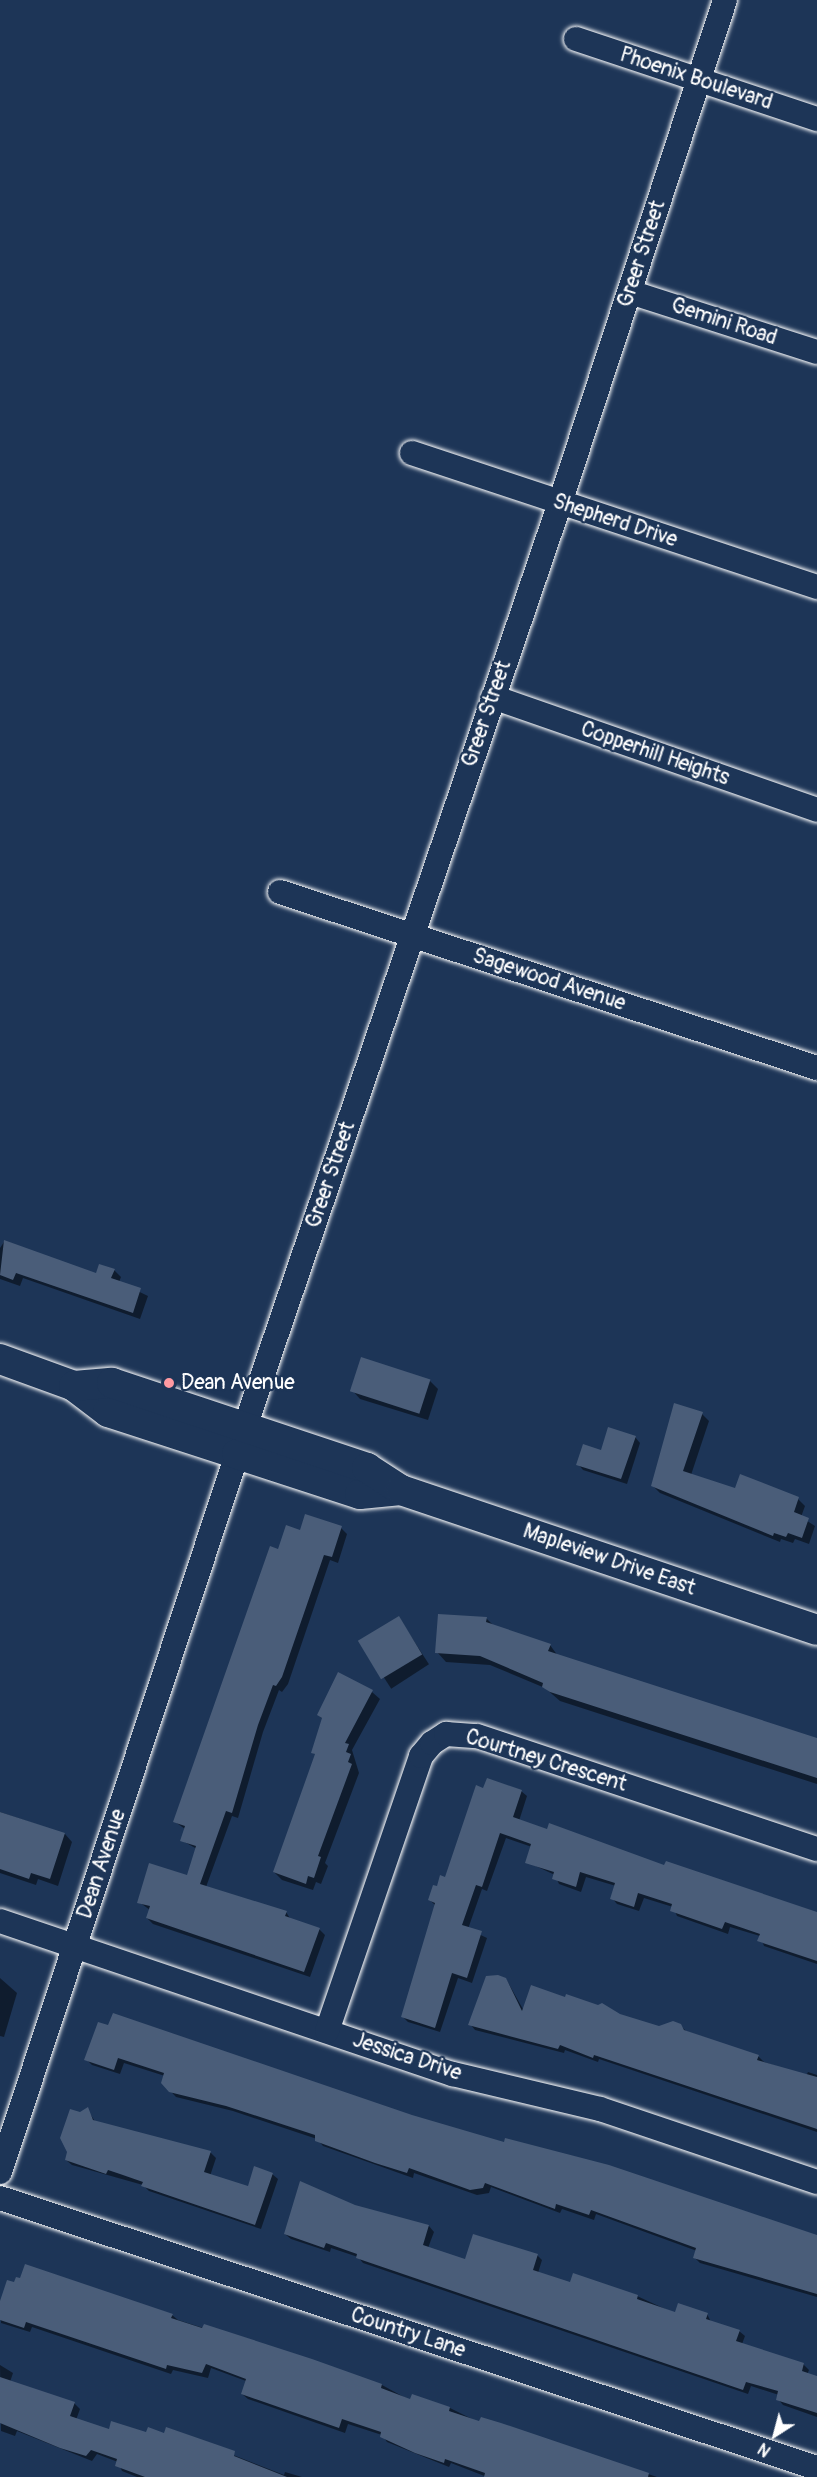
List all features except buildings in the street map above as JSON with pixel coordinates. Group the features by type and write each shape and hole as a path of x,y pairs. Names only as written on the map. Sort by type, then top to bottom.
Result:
{"main road":[{"name":"Mapleview Drive East","path":"0,1359 74,1386 112,1383 241,1441 367,1468 401,1490 817,1630"}],"street":[{"name":"Greer Street","path":"241,1441 560,502 725,0"},
{"name":"Phoenix Boulevard","path":"576,39 817,119"},
{"name":"Gemini Road","path":"630,292 817,352"},
{"name":"Shepherd Drive","path":"412,453 817,587"},
{"name":"Copperhill Heights","path":"493,697 817,810"},
{"name":"Sagewood Avenue","path":"280,892 817,1068"},
{"name":"Dean Avenue","path":"0,2172 241,1441"},
{"name":"Courtney Crescent","path":"327,2031 421,1756 432,1743 446,1734 477,1736 817,1849"},
{"name":"Jessica Drive","path":"0,1921 453,2074 600,2109 817,2182"},
{"name":"Country Lane","path":"0,2198 817,2468"}],"place":[{"name":"Dean Avenue","path":"169,1383"}]}
